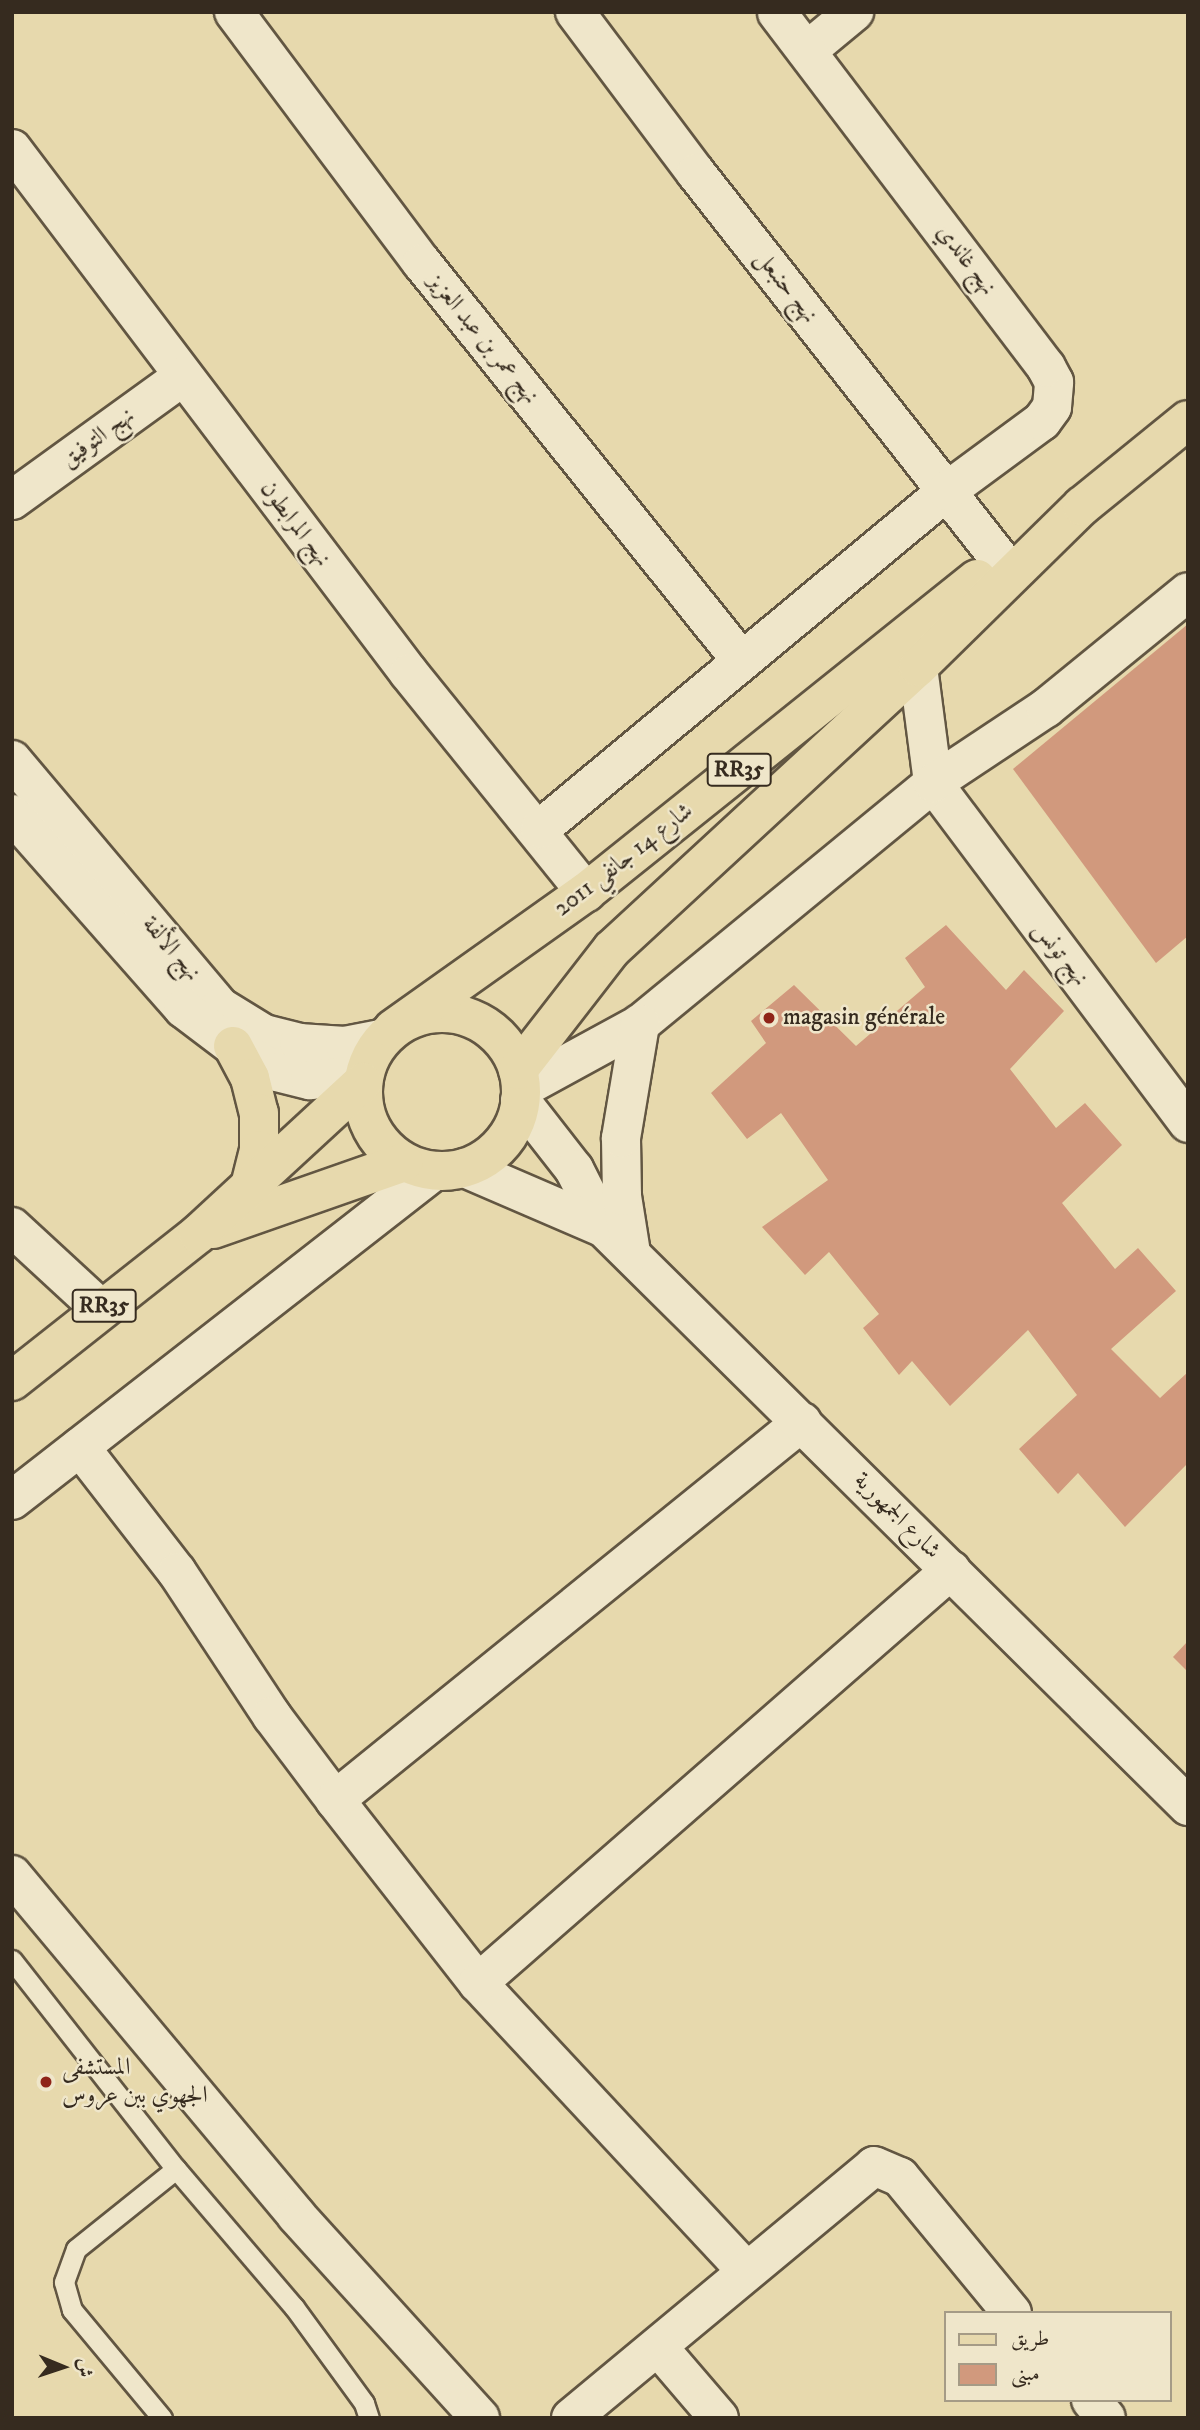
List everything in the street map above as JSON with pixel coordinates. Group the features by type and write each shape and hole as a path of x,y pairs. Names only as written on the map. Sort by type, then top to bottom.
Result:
{"main road":[{"name":"شارع 14 جانفي 2011","path":"520,1087 612,949 918,667 1082,506 1188,420"},
{"name":"شارع 14 جانفي 2011","path":"388,1034 586,892 1001,559 1082,506"},
{"path":"388,1034 416,1017 441,1013 467,1016 489,1028 507,1047 520,1087"},
{"name":"RR35","path":"12,1381 198,1234 363,1079 388,1034"},
{"path":"233,1046 250,1078 259,1113 259,1150 250,1186"},
{"path":"363,1079 365,1110 376,1137 434,1167"},
{"name":"RR35","path":"198,1234 434,1167 503,1143 520,1087"}],"street":[{"name":"نهج عمر بن عبد العزيز","path":"234,12 422,263 741,660"},
{"name":"نهج حنبعل","path":"575,12 1001,559"},
{"name":"نهج غاندي","path":"540,829 947,491 1042,421 1052,408 1054,382 777,12"},
{"path":"808,50 854,12"},
{"name":"نهج المرابطون","path":"12,149 409,673 540,829 586,892"},
{"name":"نهج التوفيق","path":"12,500 183,376"},
{"path":"618,1241 520,1087 640,1024 933,783 1046,708 1188,592"},
{"path":"918,667 933,783"},
{"name":"نهج الألفة","path":"12,760 82,869 183,1008 233,1046 277,1072 310,1080 363,1079"},
{"name":"نهج تونس","path":"933,783 1188,1123"},
{"name":"نهج الألفة","path":"12,814 82,869 220,1007 264,1034 299,1043 345,1046 388,1034"},
{"path":"618,1241 622,1196 621,1138 640,1024"},
{"path":"12,1500 434,1167 618,1241"},
{"path":"12,1227 101,1309"},
{"name":"شارع الجمهورية","path":"618,1241 695,1321 802,1422 1188,1806"},
{"path":"335,1800 802,1422"},
{"path":"80,1447 177,1572 272,1716 478,1983 745,2269"},
{"path":"478,1983 951,1570"},
{"path":"12,1875 296,2215 480,2418"},
{"path":"571,2418 659,2348 745,2269 865,2171 884,2167 900,2177 1010,2311"},
{"path":"659,2348 719,2418"},
{"path":"1093,2402 1106,2418"}],"lane":[{"path":"12,1960 176,2169 294,2307 364,2403 369,2418"},
{"path":"162,2418 72,2310 64,2282 76,2249 176,2169"}],"building":[{"path":"1188,624 1188,936 1156,963 1013,769"},
{"path":"946,925 1006,990 1024,970 1064,1011 1010,1069 1056,1128 1085,1103 1122,1145 1062,1203 1115,1269 1138,1248 1176,1291 1111,1349 1160,1398 1188,1372 1188,1463 1125,1527 1078,1473 1058,1494 1019,1449 1077,1395 1028,1330 950,1406 912,1361 899,1375 863,1328 879,1314 829,1252 805,1275 762,1227 828,1180 781,1113 747,1139 711,1093 766,1043 751,1021 794,985 856,1046 925,987 905,958"},
{"path":"1188,1641 1188,1672 1173,1657"}],"place":[{"name":"magasin générale","path":"769,1018"},
{"name":"المستشفى الجهوي ببن عروس","path":"46,2082"}]}
